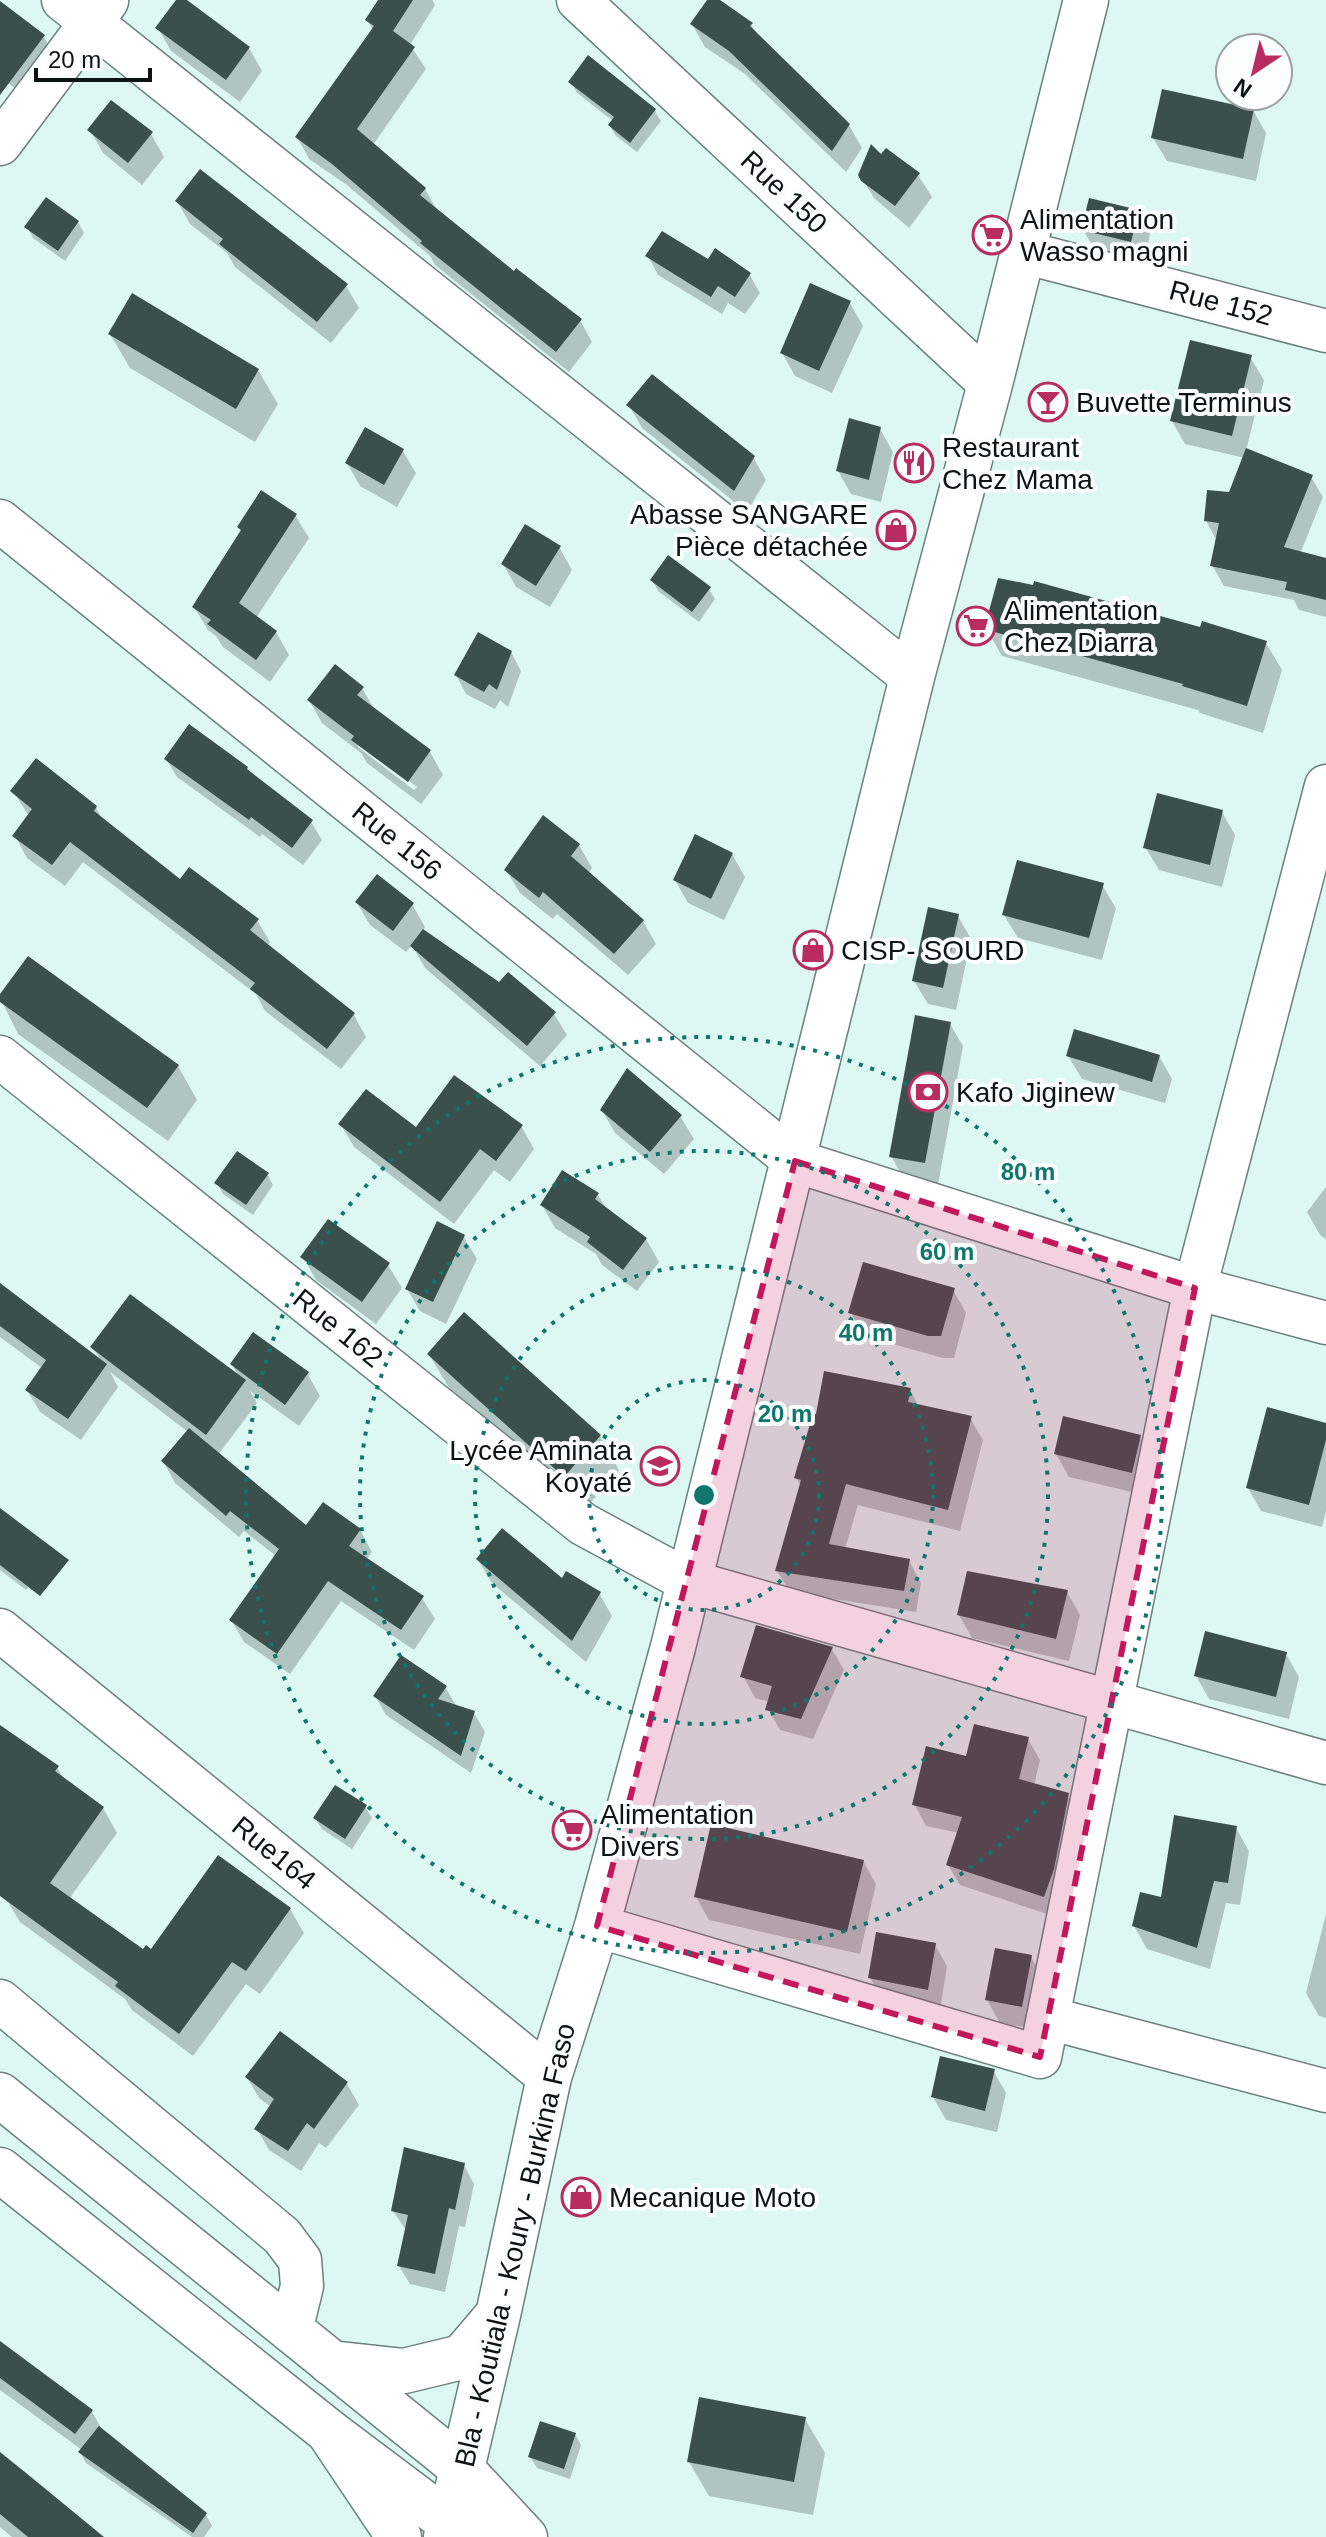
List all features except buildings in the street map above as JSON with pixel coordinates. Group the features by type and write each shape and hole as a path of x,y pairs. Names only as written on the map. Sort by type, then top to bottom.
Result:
{"main road":[{"name":"Bla - Koutiala - Koury - Burkina Faso","path":"448,2530 549,2077 597,1926 673,1647 912,677 990,384 1086,0"},
{"path":"0,2095 463,2469"},
{"path":"0,2170 448,2530"},
{"path":"331,2363 404,2371 462,2357 498,2315"},
{"path":"328,2431 399,2537"}],"street":[{"name":"Rue 150","path":"578,0 990,384"},
{"path":"0,144 87,7 912,677"},
{"name":"Rue 152","path":"1023,252 1326,331"},
{"name":"Rue 156","path":"0,521 795,1161"},
{"path":"597,1926 1040,2057 1195,1288 1326,786"},
{"name":"Rue 162","path":"0,1057 583,1524 688,1581 1326,1763"},
{"path":"795,1161 1195,1288 1326,1323"},
{"name":"Rue164","path":"0,1630 549,2077"},
{"path":"0,2001 282,2236 300,2260 302,2286 291,2331"},
{"path":"1048,2018 1326,2091"},
{"path":"463,2469 526,2537"},
{"path":"448,2530 501,2537"}],"highlighted area":[{"path":"795,1161 1195,1288 1040,2057 597,1926"}],"place":[{"name":"Alimentation Wasso magni","path":"992,235"},
{"name":"Buvette Terminus","path":"1048,402"},
{"name":"Restaurant Chez Mama","path":"914,463"},
{"name":"Abasse SANGARE Pièce détachée","path":"896,530"},
{"name":"Alimentation Chez Diarra","path":"976,626"},
{"name":"CISP- SOURD","path":"813,950"},
{"name":"Kafo Jiginew","path":"928,1092"},
{"name":"Lycée Aminata Koyaté","path":"660,1466"},
{"name":"Alimentation Divers","path":"572,1830"},
{"name":"Mecanique Moto","path":"581,2197"}]}
